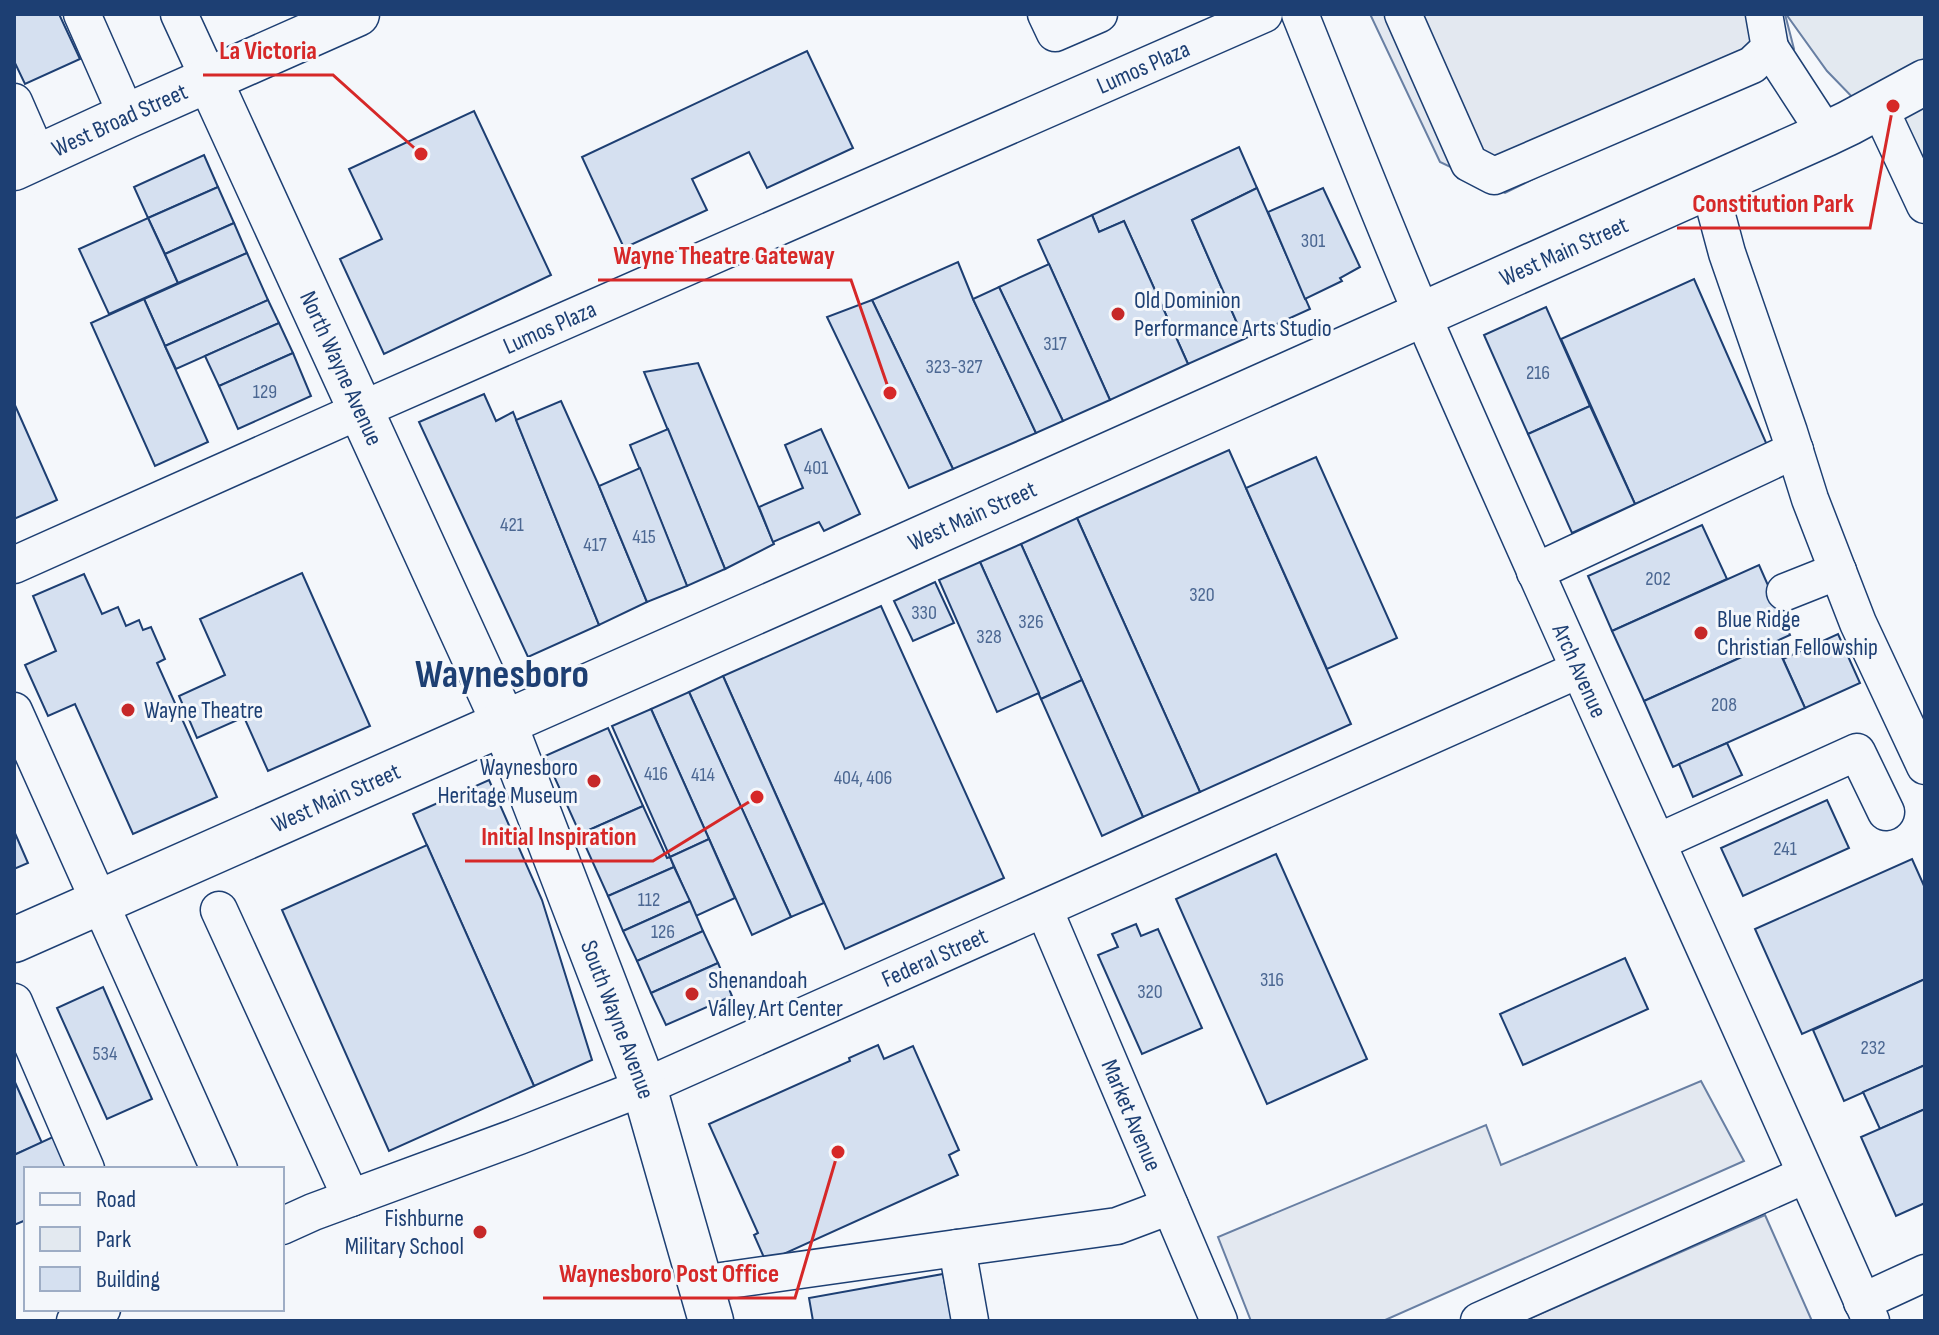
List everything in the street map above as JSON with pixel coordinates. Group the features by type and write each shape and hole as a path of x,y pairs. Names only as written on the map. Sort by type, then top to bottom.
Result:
{"main road":[{"name":"West Broad Street","path":"26,163 357,14"},
{"name":"North Wayne Avenue","path":"209,79 504,723"},
{"name":"West Main Street","path":"14,940 1826,134 1925,82"},
{"name":"South Wayne Avenue","path":"504,723 644,1087 706,1302"}],"street":[{"path":"82,14 127,116"},
{"name":"North Wayne Avenue","path":"179,14 209,79"},
{"path":"1046,14 1055,33 1099,14"},
{"name":"Lumos Plaza","path":"14,565 1264,14"},
{"name":"Arch Avenue","path":"1300,14 1422,315 1866,1311"},
{"path":"1403,14 1469,163 1494,176 1752,65 1767,31"},
{"path":"1767,31 1826,134"},
{"path":"14,102 26,163"},
{"path":"1879,107 1925,205"},
{"path":"1709,186 1727,253 1810,499 1858,623 1925,766"},
{"path":"1535,572 1795,450"},
{"path":"1785,592 1838,571"},
{"name":"Federal Street","path":"284,1225 644,1087 1578,670"},
{"path":"14,711 218,1167"},
{"path":"1658,842 1857,752 1886,812"},
{"name":"Market Avenue","path":"1044,909 1218,1321"},
{"path":"219,910 351,1198"},
{"path":"14,1002 85,1167"},
{"path":"1479,1321 1805,1175"},
{"path":"706,1302 957,1248 1117,1226 1170,1206"},
{"path":"957,1248 970,1321"},
{"path":"1866,1311 1925,1273"},
{"path":"75,1321 98,1311"}],"green space":[{"path":"1786,14 1925,14 1925,190 1894,140 1827,71"}],"shaded area":[{"path":"1370,14 1785,14 1794,49 1505,193 1440,162"},
{"path":"1701,1081 1744,1161 1383,1321 1251,1321 1218,1237 1486,1125 1501,1165"},
{"path":"1765,1215 1812,1321 1524,1321"}],"building":[{"path":"14,14 59,14 80,59 25,84 14,61"},
{"path":"807,51 853,148 767,188 749,152 692,179 707,210 624,248 582,157"},
{"path":"474,111 551,275 384,354 340,259 382,239 349,169"},
{"path":"1239,147 1257,188 1192,220 1244,339 1188,364 1124,221 1099,232 1092,215"},
{"path":"204,155 218,187 148,218 134,187"},
{"path":"218,187 234,223 165,254 148,218"},
{"path":"1257,188 1310,309 1244,339 1192,220"},
{"path":"1323,188 1360,267 1340,278 1342,281 1305,299 1268,212"},
{"name":"Old Dominion Performance Arts Studio","path":"1092,215 1099,232 1124,221 1188,364 1110,400 1038,240"},
{"path":"148,218 178,283 109,314 79,249"},
{"path":"234,223 247,253 178,283 165,254"},
{"path":"247,253 268,300 165,346 144,299"},
{"path":"958,262 1036,433 953,469 872,300"},
{"path":"1049,264 1110,400 1063,421 999,287"},
{"path":"1694,279 1767,445 1635,504 1561,339"},
{"path":"999,287 1063,421 1036,433 973,299"},
{"path":"144,299 208,442 155,466 91,323"},
{"path":"268,300 279,323 176,369 165,346"},
{"path":"872,300 953,469 909,488 827,317"},
{"path":"1546,307 1590,406 1528,434 1484,335"},
{"path":"279,323 293,353 219,386 205,356"},
{"path":"293,353 311,396 238,429 219,386"},
{"path":"698,363 774,544 725,569 644,372"},
{"path":"484,394 496,421 513,412 599,625 528,657 419,422"},
{"path":"561,401 647,602 599,625 516,420"},
{"path":"14,403 57,500 14,519"},
{"path":"1590,406 1635,504 1572,533 1528,434"},
{"path":"668,429 725,569 687,586 630,445"},
{"path":"821,429 860,514 824,531 819,522 773,542 759,507 803,488 785,445"},
{"path":"1229,450 1351,724 1200,792 1077,518"},
{"path":"1316,457 1397,638 1327,669 1246,488"},
{"path":"640,468 687,586 647,602 599,486"},
{"path":"1077,518 1200,792 1143,817 1021,544"},
{"path":"1702,525 1727,579 1612,631 1588,576"},
{"path":"1021,544 1082,680 1041,699 980,562"},
{"path":"980,562 1039,693 997,712 939,580"},
{"name":"Blue Ridge Christian Fellowship","path":"1759,565 1790,635 1644,701 1612,631"},
{"path":"302,573 370,726 268,771 244,717 197,738 179,696 225,675 200,619"},
{"name":"Wayne Theatre","path":"84,574 102,614 118,607 126,626 139,620 143,630 151,627 165,659 157,663 217,797 133,834 75,704 48,716 25,665 56,651 33,596"},
{"path":"935,582 954,623 913,641 894,601"},
{"path":"881,606 1004,878 845,949 723,676"},
{"path":"1838,634 1860,683 1805,708 1783,659"},
{"path":"1775,642 1805,708 1673,767 1644,701"},
{"path":"723,676 824,903 791,917 689,692"},
{"path":"1082,680 1143,817 1102,836 1041,699"},
{"path":"689,692 791,917 752,935 651,709"},
{"path":"651,709 709,839 670,857 612,726"},
{"name":"Waynesboro Heritage Museum","path":"608,728 643,806 580,834 545,756"},
{"path":"1727,743 1742,775 1693,797 1679,764"},
{"path":"489,780 542,900 592,1060 534,1086 413,814"},
{"path":"1827,800 1849,848 1743,896 1721,848"},
{"path":"643,806 674,867 608,896 580,834"},
{"path":"14,831 28,863 14,869"},
{"path":"709,839 735,898 696,916 670,857"},
{"path":"427,845 534,1086 389,1151 282,910"},
{"path":"1276,854 1367,1059 1267,1104 1176,899"},
{"path":"1912,859 1925,888 1925,979 1802,1034 1755,929"},
{"path":"674,867 690,901 623,931 608,896"},
{"path":"690,901 703,931 637,961 623,931"},
{"path":"1136,924 1141,936 1158,929 1202,1028 1142,1054 1098,955 1118,947 1112,934"},
{"path":"703,931 718,963 651,993 637,961"},
{"path":"1625,958 1648,1009 1523,1065 1500,1014"},
{"name":"Shenandoah Valley Art Center","path":"718,963 732,996 666,1025 651,993"},
{"path":"1925,979 1925,1065 1844,1101 1813,1030"},
{"path":"103,987 152,1099 107,1119 57,1008"},
{"path":"878,1045 884,1059 913,1046 959,1150 949,1155 958,1175 766,1262 754,1235 758,1233 709,1124 850,1061 849,1058"},
{"path":"1925,1065 1925,1109 1880,1129 1863,1092"},
{"path":"14,1080 42,1143 14,1155"},
{"path":"1925,1109 1925,1203 1896,1216 1861,1137"},
{"path":"55,1136 69,1167 24,1167 24,1221 14,1225 14,1155"},
{"path":"943,1274 952,1321 813,1321 809,1298"}],"place":[{"name":"Constitution Park","path":"1893,106"},
{"name":"La Victoria","path":"421,154"},
{"name":"Old Dominion Performance Arts Studio","path":"1118,314"},
{"name":"Wayne Theatre Gateway","path":"890,393"},
{"name":"Blue Ridge Christian Fellowship","path":"1701,633"},
{"name":"Wayne Theatre","path":"128,710"},
{"name":"Waynesboro Heritage Museum","path":"594,781"},
{"name":"Initial Inspiration","path":"757,797"},
{"name":"Shenandoah Valley Art Center","path":"692,994"},
{"name":"Waynesboro Post Office","path":"838,1152"},
{"name":"Fishburne Military School","path":"480,1232"}],"district":[{"name":"Waynesboro","path":"502,673"}]}
